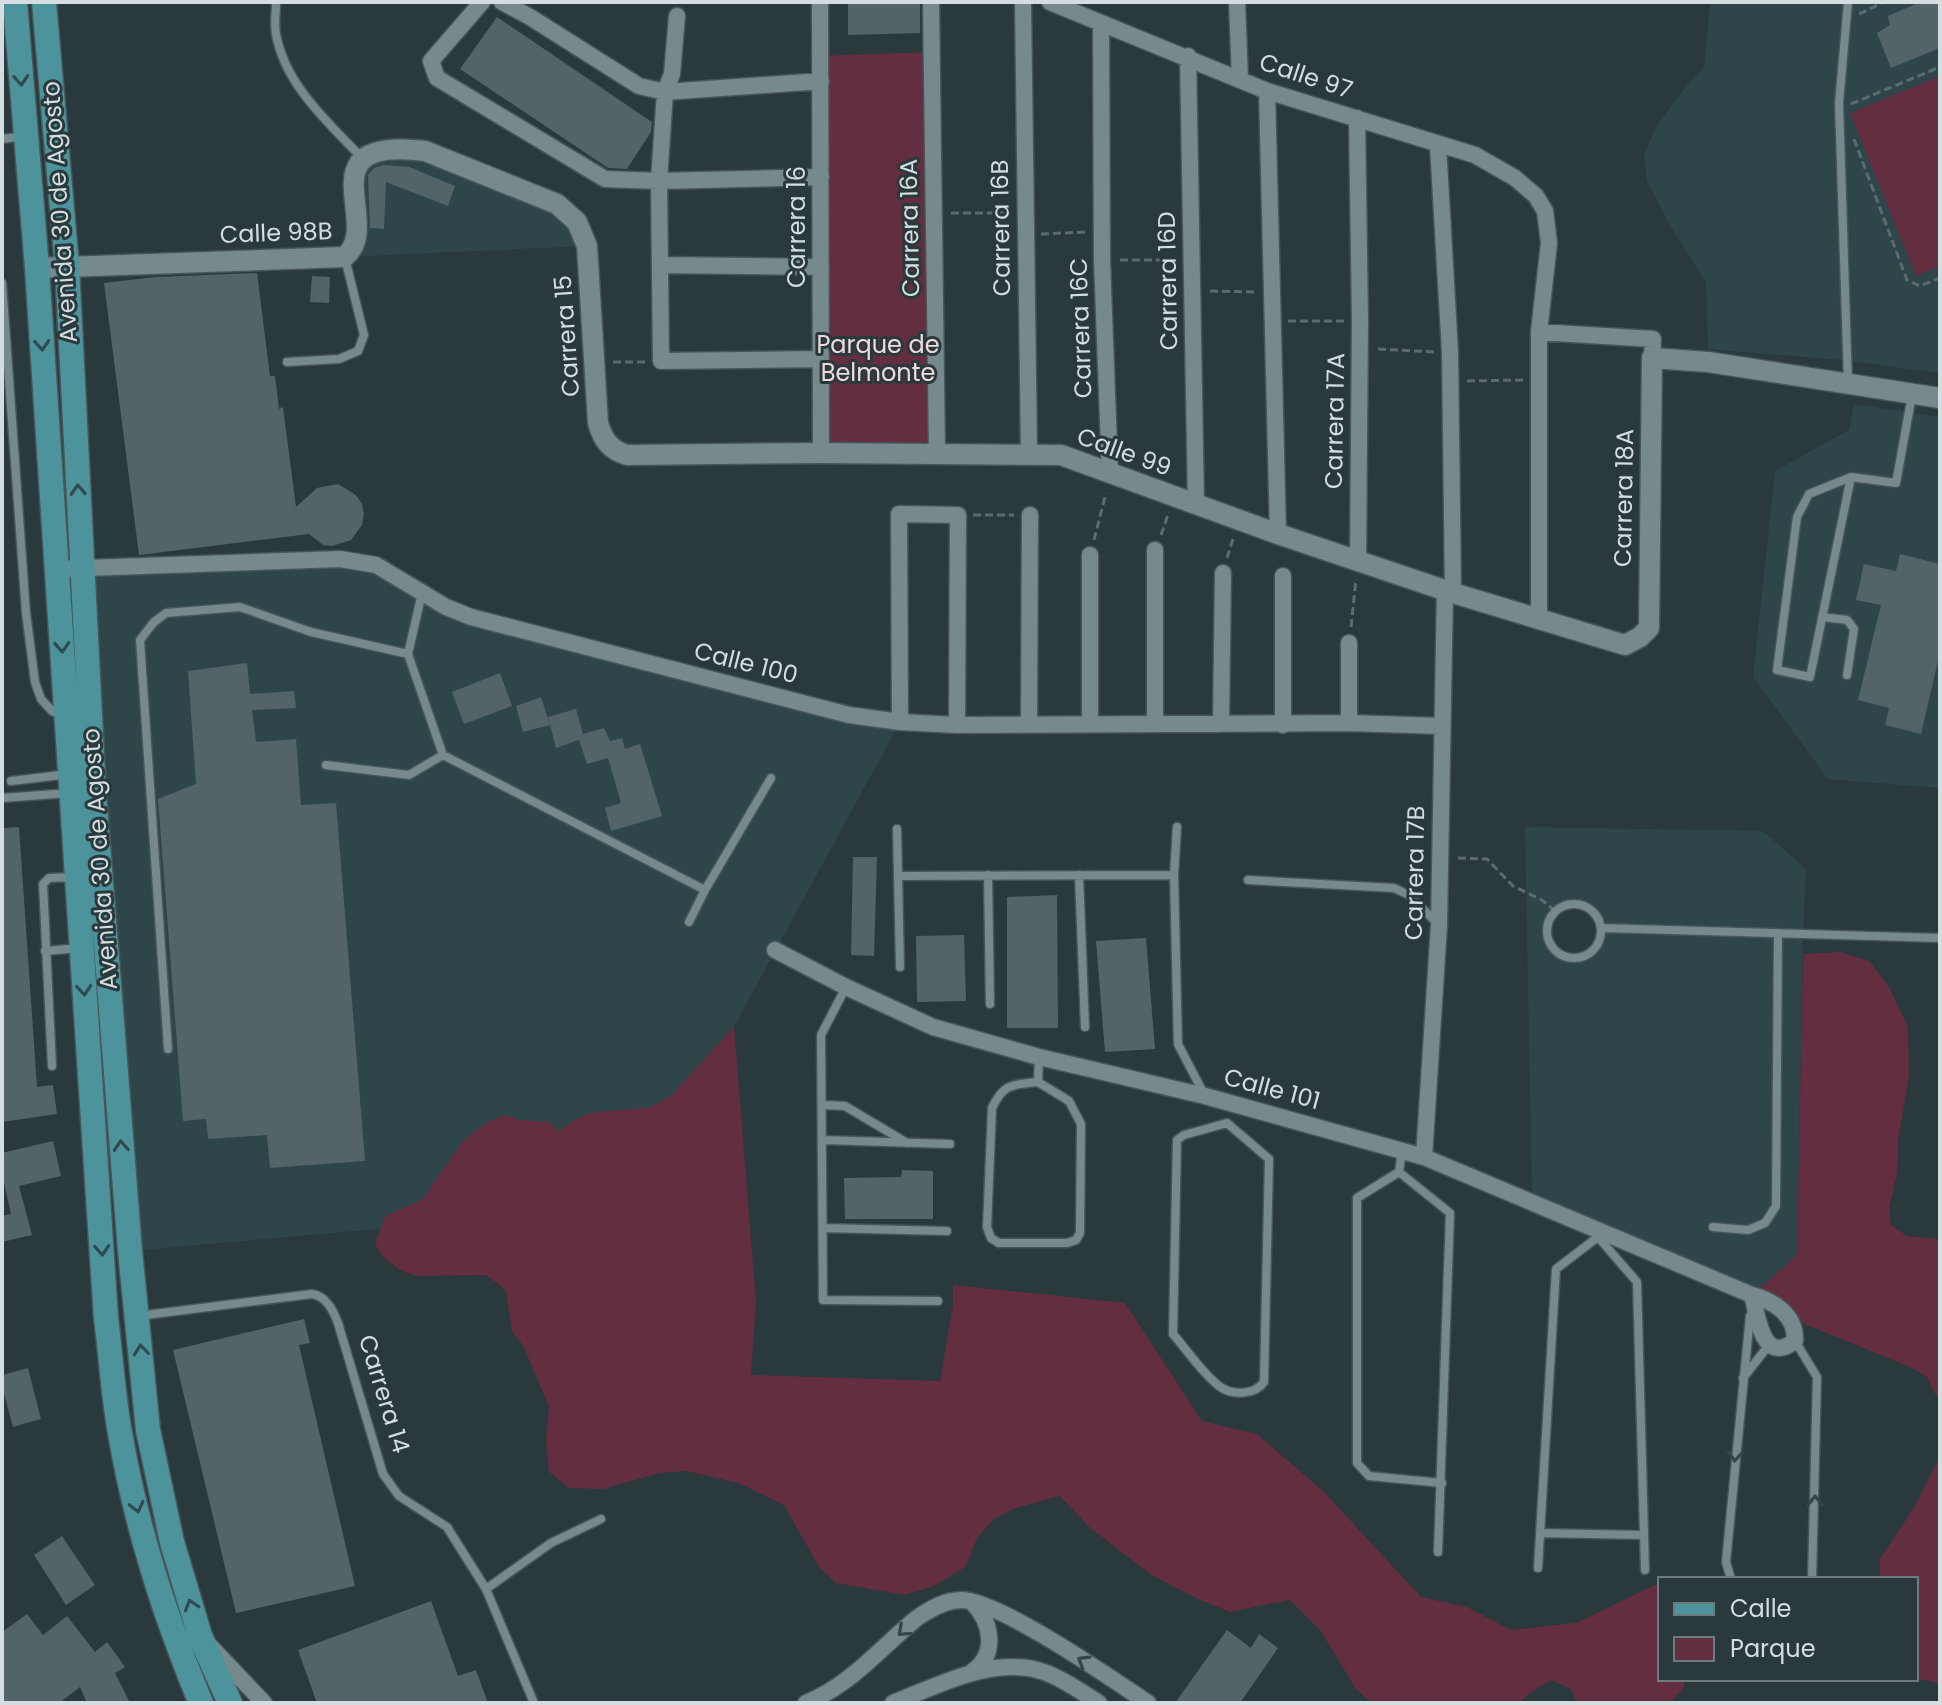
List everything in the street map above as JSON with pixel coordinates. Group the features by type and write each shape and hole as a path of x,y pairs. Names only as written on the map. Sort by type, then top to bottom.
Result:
{"main road":[{"name":"Avenida 30 de Agosto","path":"15,2 14,137 37,268 106,1318 120,1434 147,1549 176,1644 201,1703"},
{"name":"Avenida 30 de Agosto","path":"44,2 67,266 94,793 130,1251 148,1430 172,1542 200,1636 230,1703"}],"street":[{"path":"482,2 431,61 437,78 605,179 659,181 821,177"},
{"path":"502,2 639,86 665,92 821,81"},
{"name":"Carrera 16","path":"820,2 821,453"},
{"name":"Carrera 16A","path":"931,2 937,454"},
{"name":"Carrera 16B","path":"1023,2 1029,453"},
{"name":"Calle 97","path":"1050,2 1188,56 1267,91 1475,155 1497,166 1529,189 1542,203 1548,225 1549,243 1539,332"},
{"path":"1237,2 1240,79"},
{"path":"677,16 672,74 665,92 659,181 661,361 820,359"},
{"name":"Carrera 16C","path":"1101,24 1101,231 1110,474"},
{"name":"Carrera 16D","path":"1188,56 1196,505"},
{"path":"1267,91 1278,534"},
{"name":"Carrera 17A","path":"1357,118 1360,321 1358,560"},
{"name":"Carrera 17B","path":"1424,1157 1439,925 1442,726 1449,591 1451,382 1438,145"},
{"name":"Carrera 15","path":"363,159 383,151 406,148 425,151 557,204 577,222 587,246 598,423"},
{"name":"Calle 98B","path":"37,268 344,257 356,243 353,183 356,166 363,159"},
{"path":"660,265 821,267"},
{"path":"1539,620 1539,332 1940,398"},
{"name":"Carrera 18A","path":"1625,645 1649,628 1652,349"},
{"name":"Calle 99","path":"598,423 612,448 627,455 1061,455 1278,534 1625,645"},
{"path":"900,722 899,514 958,515 957,725"},
{"path":"1029,725 1030,515"},
{"path":"1155,550 1155,724"},
{"path":"1090,555 1090,724"},
{"name":"Calle 100","path":"57,569 340,559 376,565 446,607 503,626 849,715 900,722 957,725 1349,723 1442,726"},
{"path":"1221,724 1223,573"},
{"path":"1283,576 1283,725"},
{"path":"1349,643 1349,723"},
{"name":"Calle 101","path":"775,950 933,1027 1039,1057 1205,1096 1424,1157 1599,1234 1770,1300 1790,1318 1795,1341"},
{"path":"1752,1295 1763,1337 1769,1345 1787,1347 1795,1341"},
{"path":"806,1703 824,1696 851,1678 903,1630 935,1607 961,1600 1002,1613 1148,1703"},
{"path":"965,1677 987,1657 990,1646 985,1619 971,1602"},
{"path":"200,1636 264,1703"},
{"path":"893,1703 965,1677 1009,1666 1041,1671 1060,1678 1099,1703"}],"lane":[{"path":"276,2 276,34 289,73 310,103 363,159"},
{"path":"1848,2 1839,103 1848,384"},
{"path":"287,362 339,359 358,351 364,335 344,257"},
{"path":"2,283 26,613 35,682 41,699 52,711 66,717"},
{"path":"1851,477 1810,677 1777,670 1797,517 1809,494 1851,477 1896,483 1912,394"},
{"path":"422,593 408,654 443,755 705,890"},
{"path":"168,1049 140,640 154,622 166,613 240,607 311,632 408,654"},
{"path":"1822,617 1847,620 1854,629 1847,675"},
{"path":"326,765 409,775 443,755"},
{"path":"689,922 771,778"},
{"path":"11,781 69,783"},
{"path":"2,798 69,783"},
{"path":"1177,827 1174,875 1178,1044 1205,1096"},
{"path":"897,829 900,967"},
{"path":"988,875 990,1004"},
{"path":"1079,875 1085,1027"},
{"path":"898,876 1174,875"},
{"path":"52,1066 43,884 49,878 76,877"},
{"path":"1248,880 1394,888 1409,895 1439,925"},
{"path":"1578,904 1589,908 1598,917 1602,928 1600,941 1593,951 1582,958 1558,954 1550,944 1547,932 1555,911 1565,905 1578,904"},
{"path":"1602,928 1940,938"},
{"path":"1713,1227 1748,1230 1765,1223 1776,1206 1778,933"},
{"path":"45,951 81,947"},
{"path":"846,987 821,1035 823,1300 938,1301"},
{"path":"1038,1082 1039,1057"},
{"path":"1038,1082 1069,1101 1081,1124 1080,1233 1076,1240 1067,1243 999,1243 991,1238 987,1227 992,1108 998,1095 1009,1085 1038,1082"},
{"path":"1227,1123 1228,1103"},
{"path":"823,1105 845,1106 907,1143"},
{"path":"1227,1123 1269,1159 1264,1382 1258,1390 1248,1393 1221,1388 1173,1334 1177,1140 1184,1135 1227,1123"},
{"path":"823,1140 950,1144"},
{"path":"1399,1172 1402,1151"},
{"path":"1399,1172 1357,1198 1357,1463 1369,1476 1442,1483"},
{"path":"1399,1172 1450,1213 1438,1552"},
{"path":"823,1228 947,1231"},
{"path":"1538,1568 1556,1269 1599,1234 1637,1282 1645,1570"},
{"name":"Carrera 14","path":"137,1316 317,1294 326,1302 338,1323 383,1474 399,1496 433,1515 447,1527 486,1589 534,1703"},
{"path":"1730,1577 1726,1562 1750,1316"},
{"path":"1795,1341 1817,1377 1812,1577"},
{"path":"1742,1378 1769,1345"},
{"path":"486,1589 551,1543 601,1519"},
{"path":"1540,1533 1642,1535"}],"path":[{"path":"1859,14 1884,2"},
{"path":"1845,106 1940,67"},
{"path":"1850,131 1907,280 1920,286 1940,278"},
{"path":"934,213 1024,213"},
{"path":"1024,235 1101,231"},
{"path":"1102,260 1192,260"},
{"path":"1192,291 1274,293"},
{"path":"1274,321 1360,321"},
{"path":"1360,348 1450,352"},
{"path":"596,362 661,361"},
{"path":"1451,382 1539,380"},
{"path":"1090,555 1110,474"},
{"path":"1155,550 1174,497"},
{"path":"958,515 1030,515"},
{"path":"1223,573 1238,519"},
{"path":"1349,643 1358,560"},
{"path":"1440,858 1487,859 1513,886 1542,900 1555,911"}],"shaded area":[{"path":"1710,2 1940,2 1940,373 1842,360 1708,349 1706,282 1669,224 1647,181 1644,154 1658,124 1704,69"},
{"path":"406,148 557,204 587,246 344,257 354,172"},
{"path":"1854,404 1940,417 1940,788 1828,779 1753,677 1775,471 1849,430"},
{"path":"376,565 446,607 900,722 602,1269 444,1223 130,1251 82,568"},
{"path":"1525,827 1763,831 1806,869 1797,1256 1752,1295 1532,1200","holes":["1578,904 1589,908 1598,917 1602,928 1600,941 1593,951 1582,958 1558,954 1550,944 1547,932 1555,911 1565,905"]}],"green space":[{"name":"Parque de Belmonte","path":"932,52 937,454 821,453 821,56"},
{"path":"1940,76 1940,266 1916,276 1850,113"},
{"path":"1841,952 1869,961 1888,985 1908,1027 1909,1076 1898,1140 1897,1174 1889,1208 1891,1225 1907,1236 1940,1239 1940,1404 1927,1377 1912,1368 1790,1318 1752,1295 1797,1255 1803,954"},
{"path":"734,1026 756,1302 751,1375 940,1381 953,1305 953,1285 1125,1303 1202,1421 1257,1434 1324,1492 1421,1597 1467,1607 1511,1630 1576,1623 1655,1585 1658,1588 1658,1681 1685,1681 1683,1689 1669,1703 1577,1703 1571,1689 1551,1680 1519,1703 1371,1703 1356,1689 1320,1630 1290,1600 1230,1612 1198,1599 1150,1574 1089,1527 1060,1496 1015,1508 994,1519 977,1538 965,1567 934,1586 905,1595 836,1583 819,1567 784,1505 738,1483 686,1471 660,1473 603,1489 569,1488 549,1472 546,1440 549,1407 523,1345 512,1332 506,1290 486,1275 415,1276 400,1270 383,1257 375,1244 385,1216 422,1200 463,1141 486,1123 504,1115 520,1120 550,1122 558,1132 590,1113 651,1107 671,1096"},
{"path":"1940,1455 1940,1684 1918,1678 1918,1577 1880,1577 1880,1559 1915,1506"}],"building":[{"path":"848,2 920,2 920,33 848,35"},
{"path":"1920,2 1940,2 1940,48 1891,68 1877,33 1890,25 1888,16"},
{"path":"497,17 652,122 651,132 627,169 608,168 460,69"},
{"path":"384,165 409,167 455,186 448,206 386,182 384,229 370,228 368,175 374,168"},
{"path":"257,273 270,376 275,376 279,409 283,407 296,507 317,488 338,484 356,495 362,504 362,525 351,540 332,546 323,545 309,534 139,555 104,283 155,277"},
{"path":"312,276 330,277 329,303 310,302"},
{"path":"1900,554 1940,564 1940,652 1921,734 1885,725 1889,708 1858,700 1881,605 1856,600 1864,564 1896,571"},
{"path":"247,663 250,694 294,691 296,708 252,710 256,742 296,739 301,805 336,803 365,1161 270,1168 267,1135 208,1139 206,1119 183,1121 158,799 196,784 188,671"},
{"path":"500,673 512,706 464,724 452,692"},
{"path":"541,697 550,725 523,732 516,706"},
{"path":"576,709 583,734 604,728 610,741 622,738 625,749 640,744 662,816 611,831 605,808 621,803 608,758 587,764 579,740 556,748 548,717"},
{"path":"19,827 37,1087 53,1085 57,1114 2,1122 2,828"},
{"path":"853,857 877,857 874,956 851,955"},
{"path":"1057,895 1058,1028 1007,1028 1007,897"},
{"path":"964,935 966,1001 917,1002 916,936"},
{"path":"1146,938 1155,1049 1105,1052 1096,941"},
{"path":"53,1141 61,1176 19,1186 32,1235 2,1242 2,1216 11,1214 2,1174 2,1153"},
{"path":"902,1170 933,1171 933,1219 845,1219 844,1178 901,1177"},
{"path":"304,1319 310,1343 299,1345 355,1586 236,1613 173,1350"},
{"path":"28,1368 41,1419 13,1427 2,1375"},
{"path":"62,1536 95,1585 66,1605 34,1555"},
{"path":"431,1601 458,1676 476,1670 488,1703 317,1703 298,1650"},
{"path":"27,1614 43,1635 67,1616 95,1652 107,1642 125,1667 115,1673 130,1703 87,1703 80,1687 59,1703 2,1703 2,1632"},
{"path":"1227,1630 1251,1648 1259,1634 1278,1648 1240,1703 1175,1703"}]}
